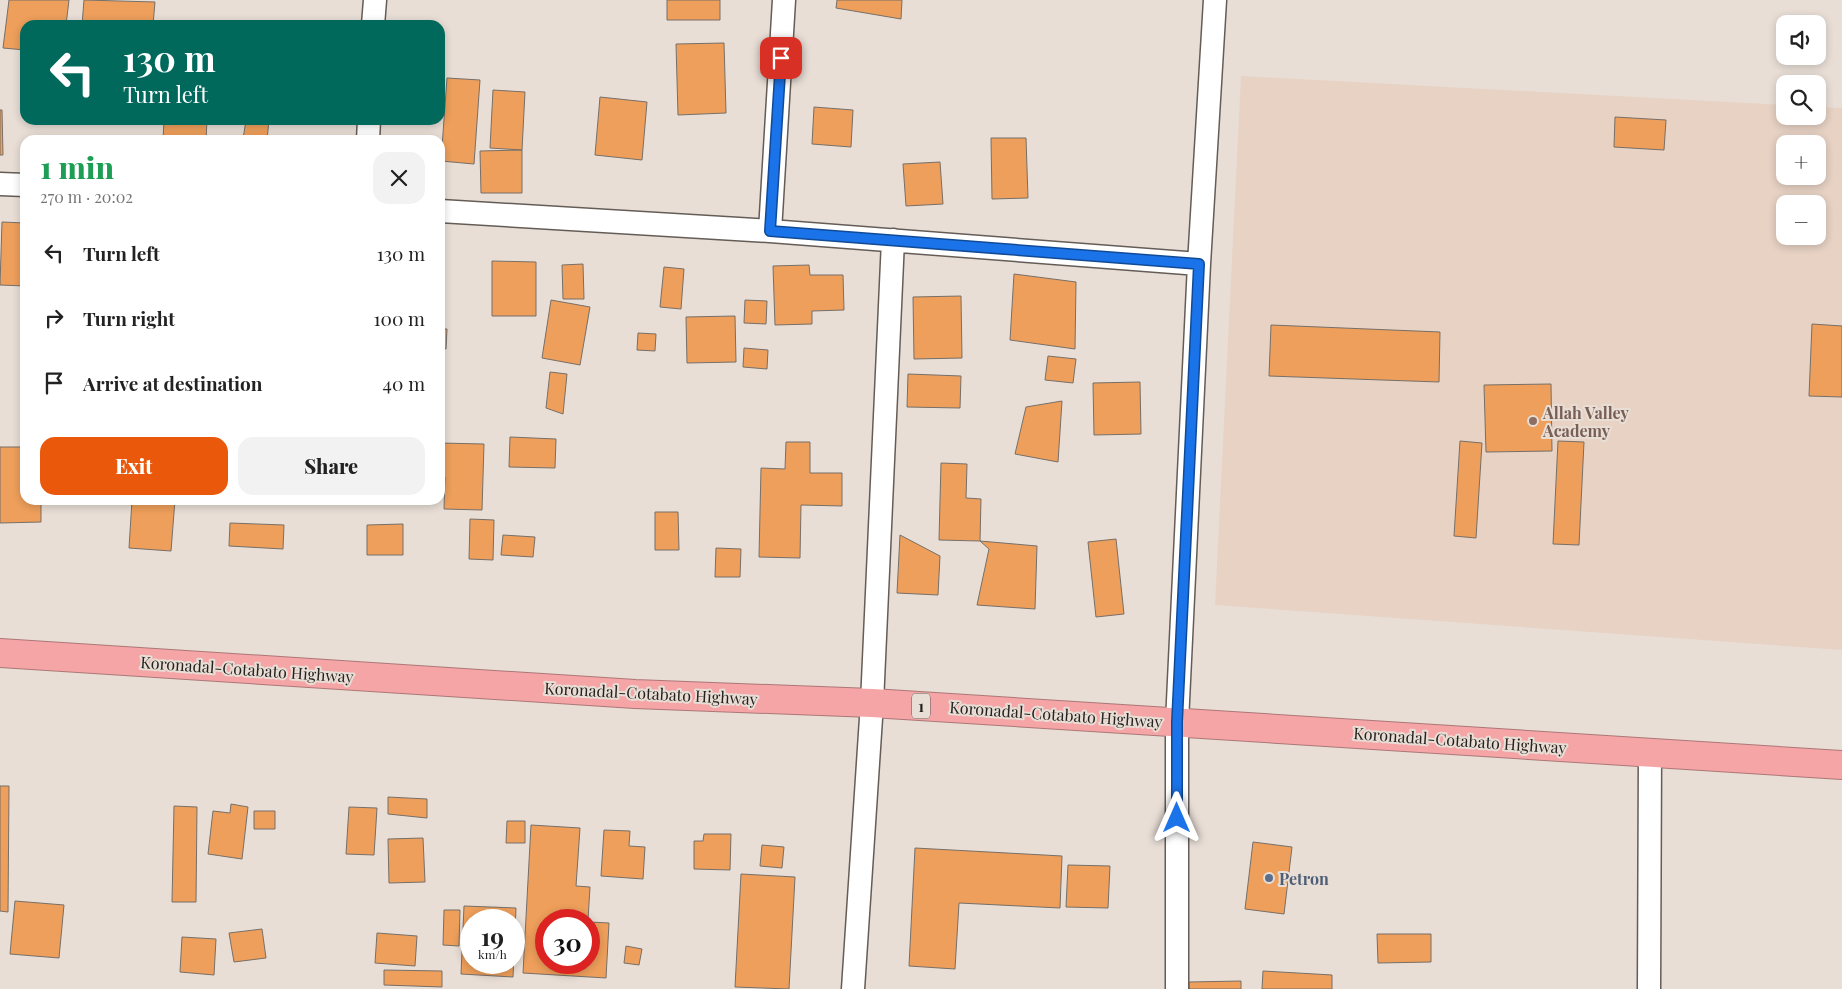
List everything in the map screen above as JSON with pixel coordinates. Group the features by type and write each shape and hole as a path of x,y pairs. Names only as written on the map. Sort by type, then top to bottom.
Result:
{"highway":[{"name":"Koronadal-Cotabato Highway","path":"0,653 635,694 872,702 1650,751 1842,765"}],"street":[{"path":"373,20 375,0"},
{"path":"770,231 784,0"},
{"path":"1177,989 1177,722 1199,264 1215,0"},
{"path":"0,184 20,185"},
{"path":"445,211 770,231 1199,264"},
{"path":"853,989 872,702 893,240"},
{"path":"1649,989 1650,751"}],"shaded area":[{"name":"Allah Valley Academy","path":"1241,76 1776,105 1776,125 1826,125 1826,107 1842,108 1842,650 1215,605"}],"building":[{"path":"9,0 69,0 67,20 20,20 20,50 3,48"},
{"path":"84,0 155,2 153,20 82,20"},
{"path":"667,0 720,0 720,20 667,20"},
{"path":"837,0 902,0 901,19 836,8"},
{"path":"724,43 726,113 678,115 676,44"},
{"path":"447,78 480,80 474,164 445,161 445,135 443,135"},
{"path":"493,90 525,92 522,150 490,148"},
{"path":"600,97 647,102 642,160 595,155"},
{"path":"814,107 853,110 851,147 812,144"},
{"path":"0,110 2,110 3,155 0,155"},
{"path":"1615,117 1666,120 1664,150 1614,147"},
{"path":"164,125 207,125 206,135 163,135"},
{"path":"245,125 268,125 268,135 244,135"},
{"path":"991,138 1026,138 1028,198 992,199"},
{"path":"522,150 522,193 481,193 480,151"},
{"path":"940,162 943,204 906,206 903,164"},
{"path":"2,222 20,223 20,286 0,285"},
{"path":"492,261 536,262 536,316 492,316"},
{"path":"583,264 584,299 563,299 562,265"},
{"path":"809,265 810,275 843,275 844,310 812,311 812,324 775,325 773,266"},
{"path":"664,267 684,269 681,309 660,307"},
{"path":"1014,274 1076,282 1075,349 1010,340"},
{"path":"961,296 962,358 914,359 913,297"},
{"path":"551,300 590,307 580,365 542,358"},
{"path":"745,300 767,301 766,324 744,323"},
{"path":"735,316 736,362 687,363 686,317"},
{"path":"1812,324 1842,326 1842,397 1809,396"},
{"path":"1271,325 1440,332 1439,382 1269,376"},
{"path":"445,329 447,329 446,349"},
{"path":"638,333 656,334 655,351 637,350"},
{"path":"744,348 768,350 767,369 743,367"},
{"path":"1048,356 1076,359 1073,383 1045,380"},
{"path":"550,372 567,374 563,414 546,408"},
{"path":"908,374 961,376 960,408 907,407"},
{"path":"1140,382 1141,434 1094,435 1093,383"},
{"path":"1551,384 1552,451 1486,452 1484,385"},
{"path":"1062,401 1058,462 1015,454 1026,407"},
{"path":"510,437 556,439 555,468 509,467"},
{"path":"1460,441 1482,443 1476,538 1454,536"},
{"path":"1558,441 1584,442 1579,545 1553,544"},
{"path":"786,442 810,442 810,473 842,473 842,506 801,505 800,558 759,557 761,468 785,469"},
{"path":"445,443 484,444 482,510 444,509"},
{"path":"0,447 20,447 20,505 41,505 41,522 0,523"},
{"path":"941,463 967,464 966,498 981,499 980,541 939,540"},
{"path":"132,505 175,505 171,551 129,548"},
{"path":"655,512 678,512 679,550 655,550"},
{"path":"470,519 494,520 493,560 469,559"},
{"path":"230,523 284,525 283,549 229,546"},
{"path":"403,524 403,555 367,555 367,525"},
{"path":"503,535 535,537 533,557 501,555"},
{"path":"900,535 940,556 938,595 897,593"},
{"path":"1116,539 1124,614 1096,617 1088,542"},
{"path":"980,541 1037,546 1035,609 977,605 989,549"},
{"path":"716,548 741,549 740,577 715,577"},
{"path":"0,786 9,786 8,912 0,911"},
{"path":"388,797 427,799 427,818 388,814"},
{"path":"231,804 248,807 242,859 208,854 213,811 230,813"},
{"path":"174,806 197,807 196,902 172,902"},
{"path":"349,807 377,808 374,855 346,854"},
{"path":"254,811 275,811 275,829 254,829"},
{"path":"507,821 525,821 525,843 506,843"},
{"path":"531,825 580,828 576,886 590,887 589,909 535,909 535,974 525,973 525,936"},
{"path":"604,830 630,831 629,846 645,847 643,879 601,876"},
{"path":"704,834 731,834 730,870 694,869 694,841 703,841"},
{"path":"423,838 425,882 389,883 388,839"},
{"name":"Petron","path":"1253,842 1292,847 1284,914 1245,909"},
{"path":"762,845 784,847 782,868 760,866"},
{"path":"915,848 1062,856 1060,908 959,903 955,969 909,966"},
{"path":"1068,865 1110,866 1108,908 1066,907"},
{"path":"741,874 795,877 789,989 735,987"},
{"path":"15,901 64,905 59,958 10,954"},
{"path":"464,906 516,909 464,909"},
{"path":"444,910 460,910 459,946 443,945"},
{"path":"600,923 609,923 606,978 540,974 600,974"},
{"path":"262,929 266,958 234,962 229,933"},
{"path":"377,933 417,936 415,966 375,963"},
{"path":"1377,934 1431,934 1431,962 1378,963"},
{"path":"182,937 216,939 214,975 180,972"},
{"path":"626,946 642,949 639,965 624,963"},
{"path":"384,970 442,971 442,987 384,985"},
{"path":"1263,971 1332,975 1332,989 1262,989"},
{"path":"461,974 513,974 513,977"},
{"path":"1241,981 1241,989 1189,989 1189,982"}],"place":[{"name":"Allah Valley Academy","path":"1533,421"},
{"name":"Petron","path":"1269,878"}],"route":[{"path":"781,58 770,231 1199,264 1177,722 1177,818"}]}
